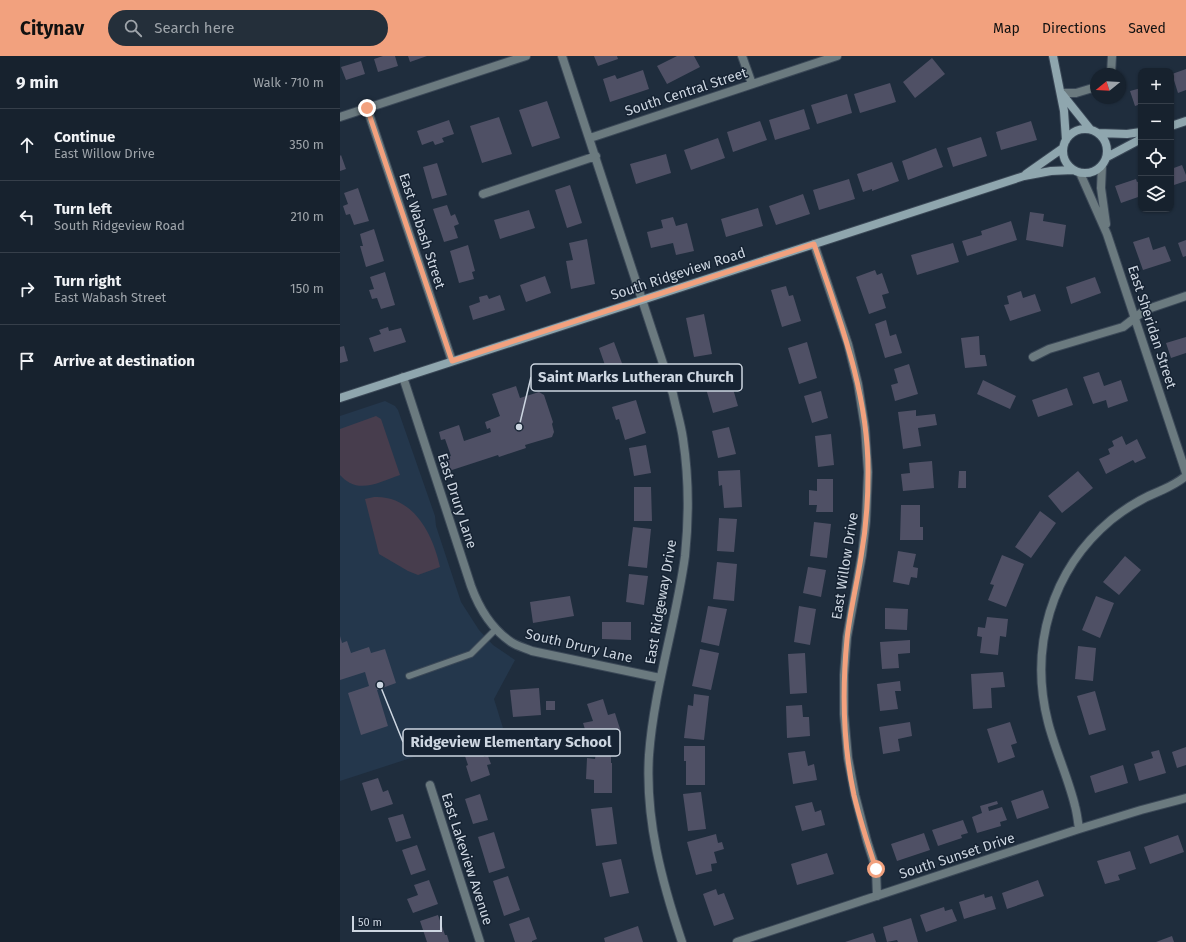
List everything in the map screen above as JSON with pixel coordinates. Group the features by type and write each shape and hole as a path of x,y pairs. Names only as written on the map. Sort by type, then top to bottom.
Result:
{"main road":[{"path":"1053,56 1062,93 1065,160 1077,171 1092,172 1102,166 1107,157 1139,140"},
{"path":"1062,93 1090,129 1098,133 1103,138 1106,144 1107,157"},
{"path":"1174,125 1186,121"},
{"path":"1065,144 1070,134 1083,129 1090,129"},
{"path":"1098,133 1127,134 1138,132"},
{"name":"South Ridgeview Road","path":"1024,176 1065,144"},
{"name":"South Ridgeview Road","path":"340,398 1024,176 1051,171 1077,171"}],"street":[{"path":"340,117 526,56"},
{"name":"East Ridgeway Drive","path":"562,56 673,394 683,437 688,477 688,513 684,556 679,593 654,712 649,757 649,798 656,852 662,879 682,942"},
{"path":"742,56 752,84"},
{"name":"South Central Street","path":"590,138 837,56"},
{"path":"1111,68 1112,56"},
{"path":"1062,93 1076,93 1090,89"},
{"name":"East Wabash Street","path":"367,108 452,361"},
{"path":"483,194 596,156"},
{"name":"East Sheridan Street","path":"1102,166 1101,188 1107,234"},
{"name":"East Sheridan Street","path":"1077,171 1107,234 1186,473"},
{"name":"East Willow Drive","path":"814,244 848,344 858,384 865,428 868,472 866,521 862,555 847,637 844,675 844,714 848,758 854,795 876,869 877,896"},
{"path":"1032,357 1049,349 1123,327 1145,310 1186,296"},
{"name":"East Drury Lane","path":"402,377 471,586 478,603 496,629"},
{"path":"1079,829 1075,806 1048,724 1043,697 1040,667 1041,649 1048,615 1058,589 1069,569 1089,541 1110,520 1132,505 1160,490 1176,485 1186,476"},
{"name":"South Drury Lane","path":"496,629 512,643 532,651 660,678"},
{"name":"East Lakeview Avenue","path":"430,785 480,942"},
{"name":"South Sunset Drive","path":"737,942 1079,829 1186,798"}],"lane":[{"path":"409,676 471,654 496,629"}],"shaded area":[{"path":"385,401 395,406 398,410 435,516 436,526 461,602 479,630 493,645 515,660 494,699 503,728 340,781 340,416"},
{"path":"376,416 381,419 400,475 375,484 362,486 350,483 340,475 340,429"},
{"path":"374,497 388,498 400,502 419,519 432,542 440,567 418,575 408,571 379,554 365,499"}],"building":[{"path":"383,56 395,56 398,66 378,72 374,59"},
{"path":"408,56 427,56 410,62"},
{"path":"594,56 617,56 618,59 598,66"},
{"path":"677,56 694,56 700,67 667,84 657,66"},
{"path":"932,58 945,74 915,98 903,82"},
{"path":"361,61 365,74 346,80 341,67"},
{"path":"1186,69 1186,90 1178,93 1174,80 1174,73"},
{"path":"643,70 649,89 610,102 603,79 615,75 617,79"},
{"path":"890,83 896,102 860,113 854,94"},
{"path":"1138,89 1138,105 1135,106 1130,91"},
{"path":"847,94 852,113 817,124 811,105"},
{"path":"547,101 560,138 532,147 519,110"},
{"path":"804,109 810,129 775,140 769,120"},
{"path":"499,117 512,154 482,163 470,126"},
{"path":"449,120 454,134 442,138 444,142 435,145 433,141 422,145 417,131"},
{"path":"760,121 767,140 733,152 727,132"},
{"path":"1031,121 1037,140 1001,150 996,132"},
{"path":"981,137 987,156 953,167 947,148"},
{"path":"718,138 725,158 691,170 684,150"},
{"path":"936,148 943,167 908,180 902,161"},
{"path":"666,154 671,173 636,184 630,164"},
{"path":"341,155 346,169 340,171 340,156"},
{"path":"892,162 899,181 872,191 872,189 863,192 857,174"},
{"path":"437,163 447,195 432,199 423,167"},
{"path":"1182,165 1186,175 1186,181 1174,185 1174,168"},
{"path":"849,179 855,199 819,210 813,190"},
{"path":"1136,179 1138,182 1138,197 1121,203 1115,186"},
{"path":"570,185 582,223 567,228 555,190"},
{"path":"358,188 369,221 354,225 350,214 346,215 343,206 348,204 344,193"},
{"path":"803,194 810,214 776,225 769,206"},
{"path":"447,205 451,216 455,214 459,224 454,226 458,238 444,242 433,209"},
{"path":"758,208 763,226 726,237 721,219"},
{"path":"529,210 535,228 500,239 494,220"},
{"path":"1030,212 1044,214 1043,221 1066,225 1063,247 1026,240"},
{"path":"673,217 676,226 687,223 694,251 676,255 673,243 651,248 647,232 663,228 661,220"},
{"path":"1011,221 1017,240 967,256 962,241 982,235 981,231"},
{"path":"374,229 384,261 366,267 360,246 363,246 360,234"},
{"path":"1149,237 1153,250 1165,246 1171,261 1143,270 1133,242"},
{"path":"587,239 595,284 571,289 566,261 573,260 569,243"},
{"path":"1186,240 1186,256 1183,257 1178,243"},
{"path":"953,243 959,262 917,275 911,255"},
{"path":"468,245 475,271 472,272 474,279 459,283 450,251"},
{"path":"875,270 877,275 882,273 889,293 882,295 886,308 869,314 856,277"},
{"path":"385,272 395,305 381,309 377,298 372,299 369,290 374,289 370,277"},
{"path":"545,276 551,293 526,302 520,285"},
{"path":"1095,277 1101,293 1071,304 1066,287"},
{"path":"786,286 789,296 793,295 801,321 782,327 771,290"},
{"path":"1021,291 1023,298 1035,294 1041,311 1010,321 1004,305 1009,304 1007,296"},
{"path":"487,295 489,299 500,295 505,310 473,320 469,306 480,302 479,297"},
{"path":"704,314 712,354 694,357 686,318"},
{"path":"886,320 890,336 896,334 902,353 885,358 875,324"},
{"path":"388,327 389,331 401,328 406,342 374,352 369,338 381,334 379,330"},
{"path":"979,336 980,355 985,355 987,366 965,368 961,338"},
{"path":"1186,337 1186,353 1171,358 1166,343"},
{"path":"614,342 629,382 613,388 599,348"},
{"path":"807,342 817,378 799,384 788,348"},
{"path":"344,346 348,361 340,363 340,347"},
{"path":"909,364 918,394 895,401 891,385 898,383 894,369"},
{"path":"722,372 725,384 731,382 738,406 713,413 703,378"},
{"path":"1099,372 1104,386 1121,380 1128,401 1108,408 1106,400 1093,404 1083,377"},
{"path":"983,380 1016,396 1010,409 977,394"},
{"path":"516,386 520,398 539,392 544,395 553,422 554,432 552,437 525,445 526,448 499,457 498,455 449,471 445,458 451,456 445,439 441,440 439,432 459,425 464,441 491,432 490,428 487,429 485,422 500,416 492,394"},
{"path":"1067,388 1073,405 1038,417 1032,400"},
{"path":"821,391 828,418 812,423 804,396"},
{"path":"636,400 646,433 625,440 619,419 616,420 612,407"},
{"path":"916,410 916,416 935,414 937,425 918,428 921,446 903,449 898,412"},
{"path":"729,427 736,454 718,458 712,431"},
{"path":"831,434 834,465 818,467 815,436"},
{"path":"1122,436 1126,445 1137,439 1146,458 1135,463 1133,460 1106,474 1099,459 1110,454 1108,449 1114,446 1112,441"},
{"path":"646,445 651,473 634,476 629,448"},
{"path":"932,461 934,488 903,491 901,474 910,473 909,463"},
{"path":"740,470 742,507 724,508 722,485 719,486 718,471"},
{"path":"959,471 966,471 966,488 958,488"},
{"path":"1078,471 1093,488 1062,513 1048,496"},
{"path":"817,479 833,479 833,512 816,512 817,505 809,505 809,490 817,491"},
{"path":"634,487 651,487 652,521 634,521"},
{"path":"901,505 920,505 920,527 923,527 923,540 900,540"},
{"path":"1040,511 1056,523 1031,558 1015,547"},
{"path":"719,518 737,519 734,552 717,551"},
{"path":"814,522 831,524 827,558 810,556"},
{"path":"633,527 651,529 647,568 628,566"},
{"path":"898,551 916,554 913,567 918,568 917,578 911,577 909,585 893,582"},
{"path":"1002,555 1024,564 1006,607 988,600 994,585 990,584"},
{"path":"1125,556 1141,570 1119,595 1103,582"},
{"path":"717,562 737,564 734,601 713,599"},
{"path":"808,567 826,570 821,597 803,593"},
{"path":"629,574 648,576 644,605 626,602"},
{"path":"570,596 574,616 533,623 530,602"},
{"path":"1096,596 1114,603 1100,638 1082,630"},
{"path":"708,606 727,609 719,646 701,642"},
{"path":"799,606 816,609 810,645 794,642"},
{"path":"885,608 908,609 907,630 885,629"},
{"path":"987,617 1008,619 1006,637 1000,636 998,655 980,653 982,637 977,636 978,627 985,628"},
{"path":"602,622 631,622 631,640 602,639"},
{"path":"340,636 342,643 347,641 351,653 369,647 371,653 385,649 396,683 377,690 388,726 361,735 348,693 369,686 365,672 340,680"},
{"path":"910,640 910,653 898,654 899,668 882,669 880,642"},
{"path":"1078,646 1096,648 1093,681 1075,679"},
{"path":"700,649 719,653 711,690 692,686"},
{"path":"805,653 807,693 790,694 788,654"},
{"path":"1003,672 1005,687 991,688 992,708 973,709 971,674"},
{"path":"900,681 901,691 895,691 898,709 880,711 877,684"},
{"path":"539,688 541,715 513,717 510,690"},
{"path":"1095,691 1106,730 1089,735 1077,696"},
{"path":"694,694 709,696 704,740 684,738 688,705 693,706"},
{"path":"603,699 608,715 615,713 621,732 589,742 583,723 593,721 587,704"},
{"path":"546,701 555,701 555,710 546,710"},
{"path":"802,705 803,717 809,717 810,736 787,738 786,706"},
{"path":"910,722 912,736 898,739 900,751 883,754 879,727"},
{"path":"1010,722 1017,743 1011,745 1015,757 998,763 987,729"},
{"path":"479,744 484,757 488,756 491,764 487,765 490,775 471,782 466,766 468,765 463,750"},
{"path":"684,746 705,746 705,785 686,785 686,761 684,761"},
{"path":"1186,747 1186,765 1177,768 1172,752"},
{"path":"1159,750 1166,773 1139,781 1134,764 1153,758 1151,752"},
{"path":"805,751 808,766 814,764 817,780 793,784 788,753"},
{"path":"596,752 611,752 612,793 594,793 594,780 586,779 587,758 595,759"},
{"path":"1123,765 1128,783 1095,793 1090,776"},
{"path":"378,778 383,792 388,790 393,804 371,811 362,783"},
{"path":"1043,790 1049,808 1017,819 1011,801"},
{"path":"701,792 706,829 688,831 683,794"},
{"path":"480,794 488,820 473,824 465,799"},
{"path":"997,801 998,804 988,807 989,811 1002,807 1007,820 1000,822 1001,826 977,833 972,817 982,813 980,806"},
{"path":"812,802 815,812 821,810 825,825 802,831 795,806"},
{"path":"612,807 617,844 596,846 591,809"},
{"path":"403,814 411,838 396,842 388,818"},
{"path":"963,820 968,833 961,835 962,838 938,846 932,830"},
{"path":"494,832 505,868 489,873 478,837"},
{"path":"924,833 930,850 897,861 891,844"},
{"path":"716,834 718,843 722,842 724,849 714,852 717,863 711,864 712,871 696,875 687,842"},
{"path":"1178,835 1184,852 1150,864 1144,847"},
{"path":"417,845 426,870 411,875 402,850"},
{"path":"1130,851 1136,869 1118,875 1120,880 1105,884 1097,861"},
{"path":"827,853 834,874 797,885 791,864"},
{"path":"621,859 629,893 610,897 602,863"},
{"path":"508,876 520,910 504,916 493,881"},
{"path":"429,880 438,904 413,913 407,899 418,895 414,885"},
{"path":"1038,880 1044,896 1007,909 1002,893"},
{"path":"716,889 718,895 724,893 734,919 714,926 703,894"},
{"path":"984,894 985,898 992,896 996,909 964,919 959,902"},
{"path":"944,907 945,911 952,909 957,921 926,932 920,915"},
{"path":"438,915 449,942 427,942 420,921"},
{"path":"529,917 537,939 532,942 515,942 509,924"},
{"path":"911,918 918,942 898,942 897,940 887,942 883,927"},
{"path":"638,926 643,942 605,942 604,938"},
{"path":"873,933 876,942 845,942"},
{"path":"1172,936 1174,942 1156,942"}],"place":[{"name":"Saint Marks Lutheran Church","path":"519,427"},
{"name":"Ridgeview Elementary School","path":"380,685"}],"route":[{"path":"367,108 452,361 814,244 848,344 858,384 865,428 868,472 866,521 862,555 847,637 844,675 844,714 848,758 854,795 876,869"}]}
